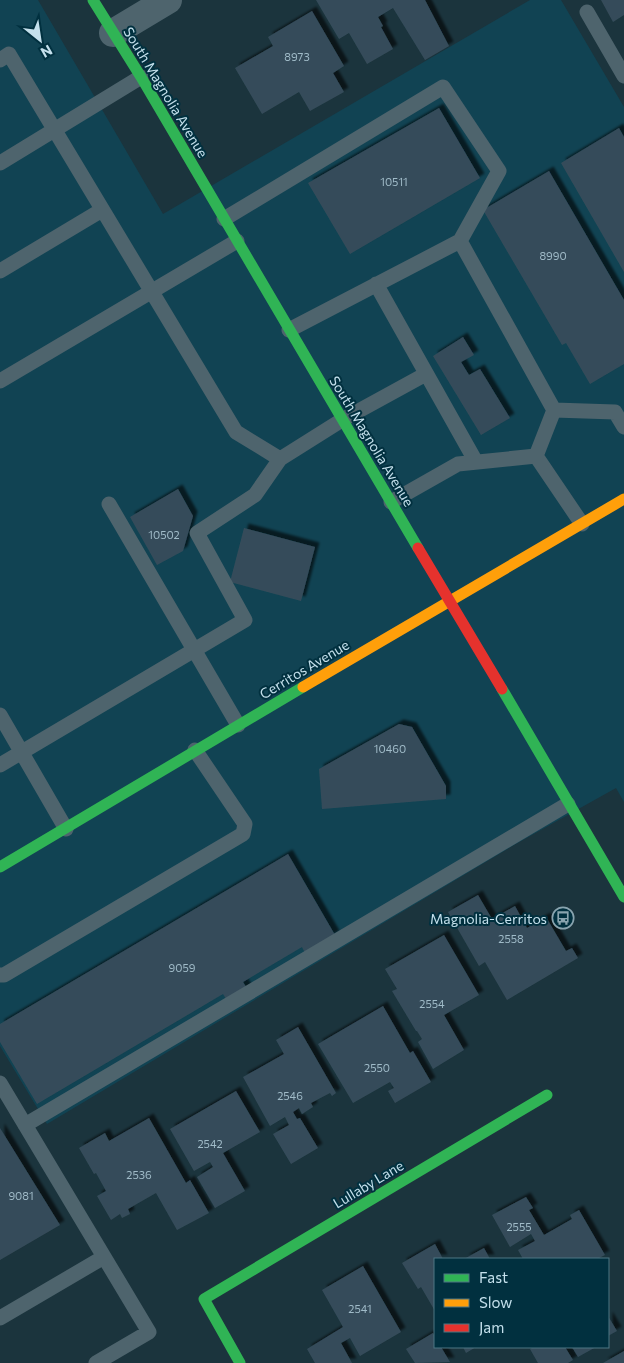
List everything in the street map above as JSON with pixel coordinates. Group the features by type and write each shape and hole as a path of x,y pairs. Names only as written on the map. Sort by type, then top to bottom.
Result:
{"street":[{"name":"South Magnolia Avenue","path":"93,0 141,77 568,804 622,891"},
{"path":"113,33 168,0"},
{"name":"Cerritos Avenue","path":"0,867 195,750 624,499"},
{"name":"Lullaby Lane","path":"240,1363 204,1299 547,1095"}],"lane":[{"path":"587,12 624,76"},
{"path":"0,60 9,54 236,432 280,459"},
{"path":"0,163 141,77"},
{"path":"224,220 443,87 499,171 460,241 289,330"},
{"path":"0,271 102,210"},
{"path":"0,381 237,241"},
{"path":"460,241 554,410"},
{"path":"376,284 476,462"},
{"path":"0,765 245,620 197,533 255,495 280,459 342,420 426,374"},
{"path":"554,410 615,412 624,427"},
{"path":"536,456 554,410"},
{"path":"391,502 458,464 536,456"},
{"path":"536,456 582,524"},
{"path":"109,504 238,725"},
{"path":"0,715 66,829"},
{"path":"0,975 4,975 243,834 245,824 195,750"},
{"path":"26,1126 568,804"},
{"path":"0,1083 149,1332 96,1363"},
{"path":"0,1318 104,1257"}],"shaded area":[{"path":"0,0 38,0 163,214 530,0 561,0 624,107 624,802 616,788 514,845 47,1124 0,1046"}],"building":[{"path":"316,0 425,0 449,46 425,60 393,8 378,17 383,26 381,27 393,49 367,64 349,33 339,39"},
{"path":"601,0 624,0 624,15 613,22"},
{"path":"312,11 344,66 333,73 344,92 310,111 299,92 262,114 235,68 273,46 268,37"},
{"path":"439,108 480,178 350,254 308,183"},
{"path":"619,128 624,137 624,272 561,163"},
{"path":"549,171 624,300 624,364 590,384 566,343 562,345 483,210"},
{"path":"463,337 474,355 461,362 469,375 480,369 510,418 481,435 433,356"},
{"path":"178,489 193,516 183,551 157,565 130,517"},
{"path":"244,528 315,547 301,601 230,582"},
{"path":"399,724 412,727 446,786 446,799 322,809 319,769"},
{"path":"288,854 335,935 305,953 302,947 243,982 248,990 228,1002 223,994 37,1104 0,1042 0,1024"},
{"path":"478,895 492,919 515,906 527,928 546,917 566,951 572,948 578,958 507,1000 485,962 479,966 448,912"},
{"path":"444,935 479,995 444,1015 464,1050 433,1069 418,1042 422,1039 392,991 397,989 385,969"},
{"path":"383,1006 410,1053 413,1051 431,1082 395,1103 388,1091 394,1088 390,1082 353,1103 318,1044"},
{"path":"298,1027 336,1093 332,1096 330,1093 311,1103 313,1107 302,1114 299,1108 293,1112 297,1119 300,1118 318,1148 291,1164 273,1134 289,1125 285,1117 270,1126 243,1077 284,1054 276,1040"},
{"path":"236,1091 260,1132 223,1153 245,1191 215,1208 197,1177 213,1167 210,1162 194,1171 170,1129"},
{"path":"149,1118 186,1183 190,1180 209,1213 177,1230 156,1193 128,1209 130,1214 122,1218 120,1214 111,1220 97,1196 106,1191 79,1148 105,1133 109,1141"},
{"path":"0,1128 60,1225 0,1260"},
{"path":"526,1197 533,1208 529,1210 544,1235 572,1219 570,1215 579,1210 605,1255 599,1258 522,1258 518,1250 535,1241 531,1234 510,1247 492,1215"},
{"path":"435,1244 442,1258 434,1258 434,1309 421,1287 418,1289 402,1263"},
{"path":"484,1248 489,1258 466,1258"},
{"path":"363,1266 401,1332 360,1356 350,1338 341,1343 352,1363 315,1363 307,1349 343,1327 322,1290"},
{"path":"609,1318 617,1331 609,1335"},
{"path":"433,1333 434,1348 442,1348 450,1362 415,1363 406,1349"},
{"path":"464,1348 474,1348 466,1353"},
{"path":"566,1348 573,1360 568,1363 538,1363 530,1349"},
{"path":"573,1348 594,1348 578,1357"},
{"path":"624,1351 624,1363 603,1363"}],"traffic: fast":[{"path":"93,0 141,77 418,548"},
{"path":"0,867 303,687"},
{"path":"502,689 624,897"},
{"path":"240,1363 204,1299 547,1095"}],"traffic: slow":[{"path":"303,687 624,499"}],"traffic: jam":[{"path":"418,548 502,689"}],"place":[{"name":"Magnolia-Cerritos","path":"563,918"}]}
